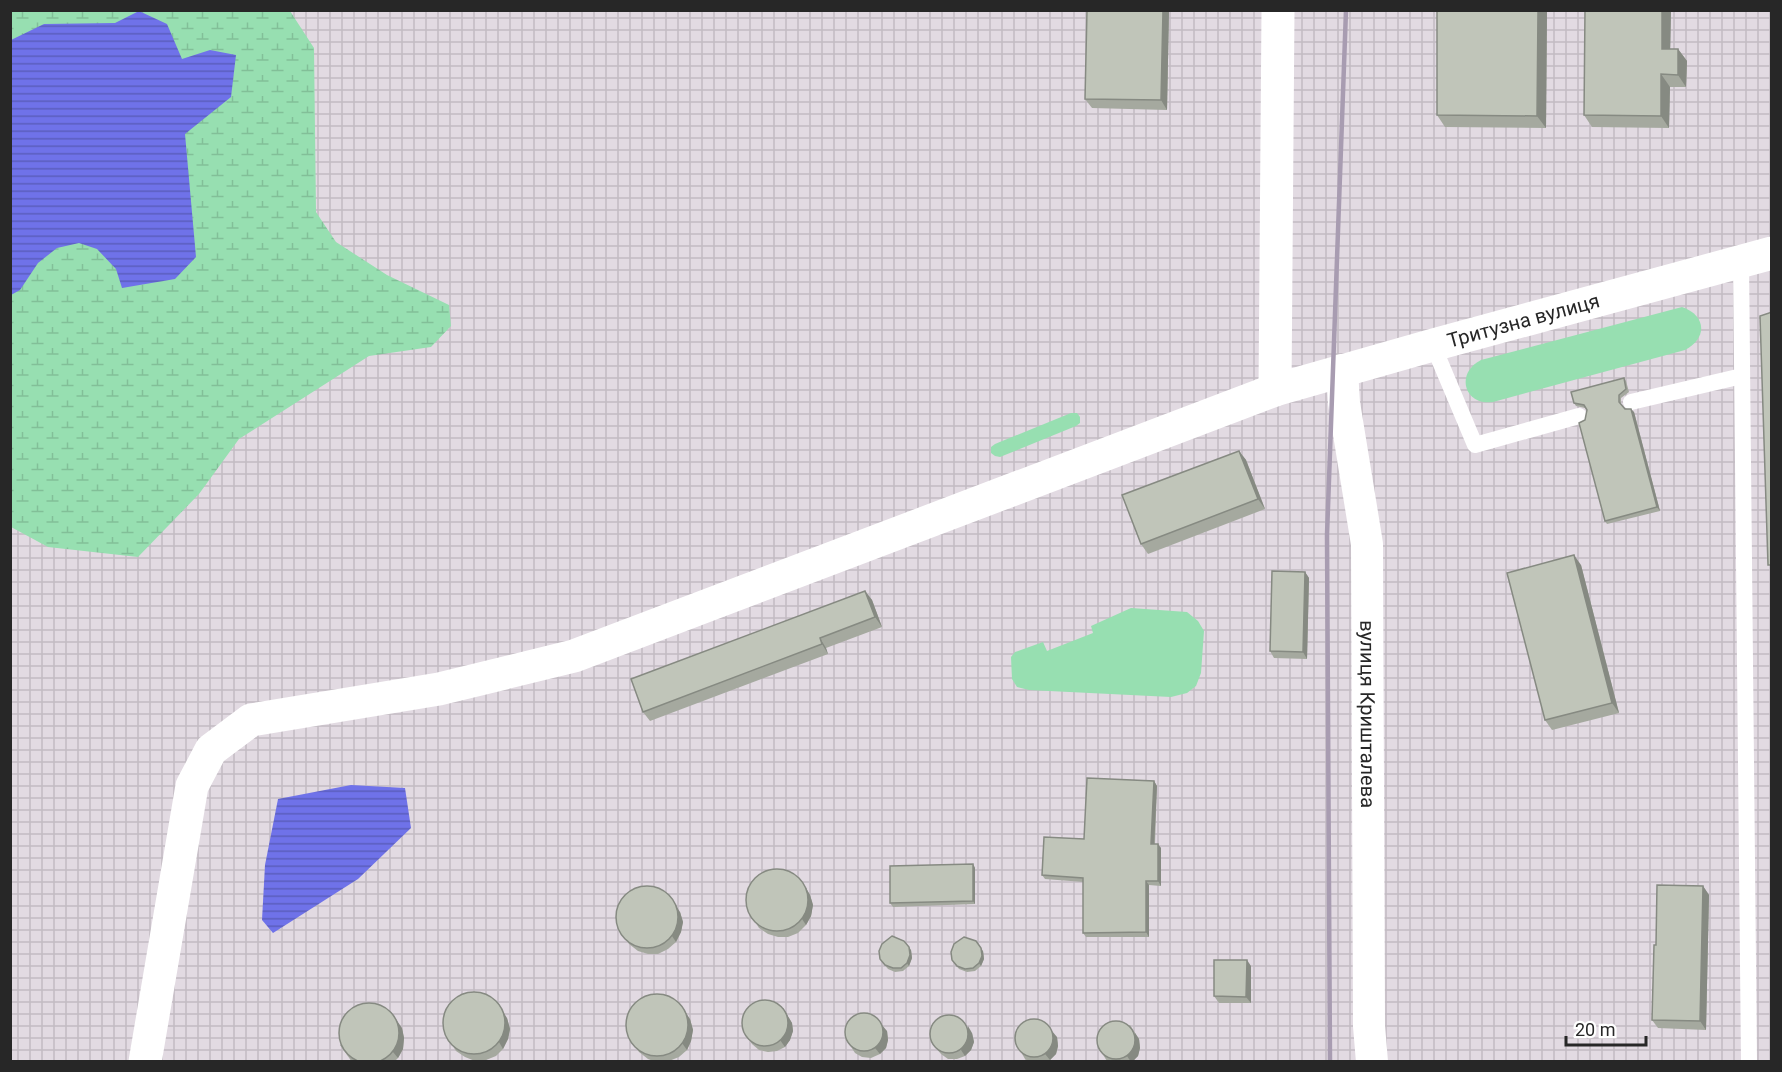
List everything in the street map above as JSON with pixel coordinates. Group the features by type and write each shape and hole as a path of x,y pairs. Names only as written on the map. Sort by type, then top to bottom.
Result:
{"street":[{"path":"1275,390 1278,10"},
{"name":"Тритузна вулиця","path":"145,1062 192,786 211,750 251,720 439,689 574,656 1275,390 1756,257"},
{"name":"вулиця Кришталева","path":"1342,370 1344,403 1367,544 1369,1026 1372,1062"}],"lane":[{"path":"1749,1062 1742,376 1756,257"},
{"path":"1433,345 1475,446 1579,416"},
{"path":"1631,402 1742,376"}],"shaded area":[{"path":"11,11 1771,11 1771,1061 11,1061"},
{"path":"139,11 167,24 182,59 210,50 236,55 231,97 185,134 196,257 175,279 122,288 116,269 97,249 79,243 57,248 38,263 20,290 11,295 11,40 44,24 115,23"},
{"path":"351,785 405,788 411,828 358,879 273,933 262,920 265,865 278,799"}],"green space":[{"path":"10,11 290,11 314,48 316,212 336,242 387,275 449,305 451,326 431,347 369,356 239,439 199,494 138,557 48,547 11,527"},
{"path":"1682,307 1696,315 1701,327 1698,339 1685,350 1493,402 1475,399 1466,387 1468,373 1481,360"},
{"path":"1071,413 1077,413 1080,417 1080,423 1076,426 1000,457 991,453 991,447 995,444"},
{"path":"1131,608 1187,612 1198,621 1204,631 1201,673 1196,686 1187,693 1171,697 1029,690 1017,687 1012,679 1011,657 1015,652 1043,642 1047,651 1093,633 1091,626"}],"building":[{"path":"1087,10 1163,10 1161,100 1085,99"},
{"path":"1437,10 1538,10 1537,116 1437,115"},
{"path":"1585,10 1662,10 1662,49 1678,49 1678,75 1661,74 1661,116 1584,115"},
{"path":"1772,312 1772,565 1768,565 1760,316"},
{"path":"1624,378 1626,389 1619,395 1619,402 1625,409 1631,409 1657,507 1605,521 1579,423 1585,420 1587,410 1584,405 1574,403 1571,392"},
{"path":"1239,451 1258,499 1141,544 1122,495"},
{"path":"1574,555 1612,703 1545,720 1507,573"},
{"path":"1272,571 1305,572 1303,652 1270,651"},
{"path":"865,591 875,617 820,638 822,644 643,712 631,679"},
{"path":"1087,778 1154,781 1151,844 1158,844 1158,881 1146,881 1146,932 1083,933 1083,878 1042,875 1044,837 1084,839"},
{"path":"973,864 973,901 890,903 890,866"},
{"path":"777,869 799,878 808,900 799,922 777,931 755,922 746,900 755,878"},
{"path":"1657,885 1703,886 1700,1021 1652,1020"},
{"path":"647,886 669,895 678,917 669,939 647,948 625,939 616,917 625,895"},
{"path":"892,936 904,941 909,947 910,955 907,963 901,968 885,965 880,959 879,951 882,944"},
{"path":"964,937 976,941 981,948 982,956 973,968 965,969 957,966 952,960 951,952 954,944"},
{"path":"1214,960 1247,960 1246,997 1214,996"},
{"path":"474,992 496,1001 505,1023 496,1045 474,1054 452,1045 443,1023 452,1001"},
{"path":"657,994 679,1003 688,1025 679,1047 657,1056 635,1047 626,1025 635,1003"},
{"path":"765,1000 781,1007 788,1023 781,1039 765,1046 749,1039 742,1023 749,1007"},
{"path":"363,1003 375,1003 386,1008 394,1016 399,1033 397,1045 386,1058 375,1063 363,1063 352,1058 344,1050 339,1039 339,1027 344,1016 352,1008"},
{"path":"864,1013 878,1018 883,1032 878,1046 864,1051 850,1046 845,1032 850,1018"},
{"path":"949,1015 963,1020 968,1034 963,1048 949,1053 935,1048 930,1034 935,1020"},
{"path":"1034,1019 1048,1024 1053,1038 1048,1052 1034,1057 1020,1052 1015,1038 1020,1024"},
{"path":"1116,1021 1130,1026 1135,1040 1130,1054 1116,1059 1102,1054 1097,1040 1102,1026"}],"railway":[{"path":"1330,1062 1327,535 1346,10"}]}
